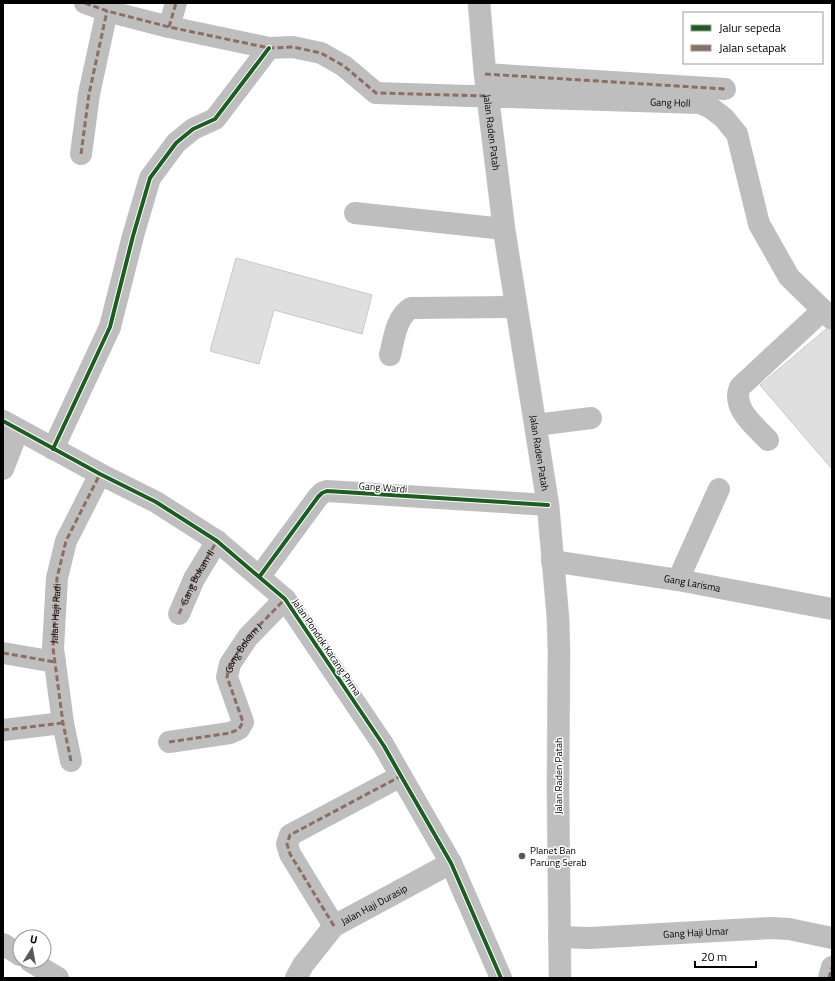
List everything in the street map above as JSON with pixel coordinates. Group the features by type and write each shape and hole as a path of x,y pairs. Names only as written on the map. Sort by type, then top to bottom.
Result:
{"street":[{"name":"Gang Holl","path":"84,3 107,11 169,27 269,48 293,47 321,53 348,69 376,93 700,102 712,108 724,118 737,134 759,224 789,278 827,315"},
{"path":"169,27 176,3"},
{"name":"Jalan Raden Patah","path":"479,3 487,96 504,229 548,505 558,618 560,651 558,788 560,978"},
{"path":"81,154 89,94 107,11"},
{"path":"53,449 110,327 133,236 150,178 176,143 194,130 215,119 269,48"},
{"name":"Gang Holl","path":"485,74 724,88"},
{"path":"356,212 504,229"},
{"path":"390,355 400,319 405,312 411,308 516,307"},
{"path":"768,440 744,415 738,400 738,392 740,387 827,315"},
{"path":"536,425 591,418"},
{"path":"3,469 11,425"},
{"name":"Jalan Pondok Kacang Prima","path":"11,425 100,474 156,502 217,541 260,576 285,599 384,746 451,863 501,978"},
{"name":"Jalan Haji Radi","path":"72,761 63,723 53,648 57,578 66,541 100,474"},
{"path":"678,580 687,564 719,489"},
{"name":"Gang Wardi","path":"260,576 318,497 327,491 548,505"},
{"name":"Gang Bokam II","path":"179,614 194,579 217,541"},
{"name":"Gang Larisma","path":"552,560 678,580 832,608"},
{"name":"Gang Bokam I","path":"169,742 230,733 240,729 243,722 227,678 230,664 248,637 285,599"},
{"path":"3,653 55,662"},
{"path":"3,730 63,723"},
{"path":"334,926 290,854 287,844 290,835 401,776"},
{"name":"Jalan Haji Durasip","path":"296,978 303,965 334,926 451,863"},
{"name":"Gang Haji Umar","path":"559,937 589,938 771,928 789,929 832,938"},
{"path":"3,944 12,950"},
{"path":"829,978 832,967"},
{"path":"43,969 58,978"}],"building":[{"path":"236,258 372,295 362,334 274,310 259,364 210,351"},
{"path":"832,324 832,469 760,385"}],"marked path":[{"path":"85,3 107,11 169,27 269,48 293,47 321,53 344,66 376,93 487,96"},
{"path":"169,27 176,3"},
{"path":"81,154 89,94 107,11"},
{"path":"485,74 725,89"},
{"path":"71,761 63,723 53,648 57,578 66,541 100,474"},
{"path":"179,614 194,579 217,541"},
{"path":"169,742 230,733 239,729 243,722 227,677 230,664 248,637 285,599"},
{"path":"3,653 55,662"},
{"path":"3,730 63,723"},
{"path":"334,926 290,854 287,844 290,835 401,776"},
{"path":"829,978 832,967"}],"cycle path":[{"path":"53,449 110,327 133,236 150,178 176,143 193,129 215,119 269,48"},
{"path":"3,421 100,474 156,502 217,541 285,599 384,746 451,863 501,978"},
{"path":"260,576 318,497 327,491 548,505"}],"place":[{"name":"Planet Ban Parung Serab","path":"522,856"}]}
